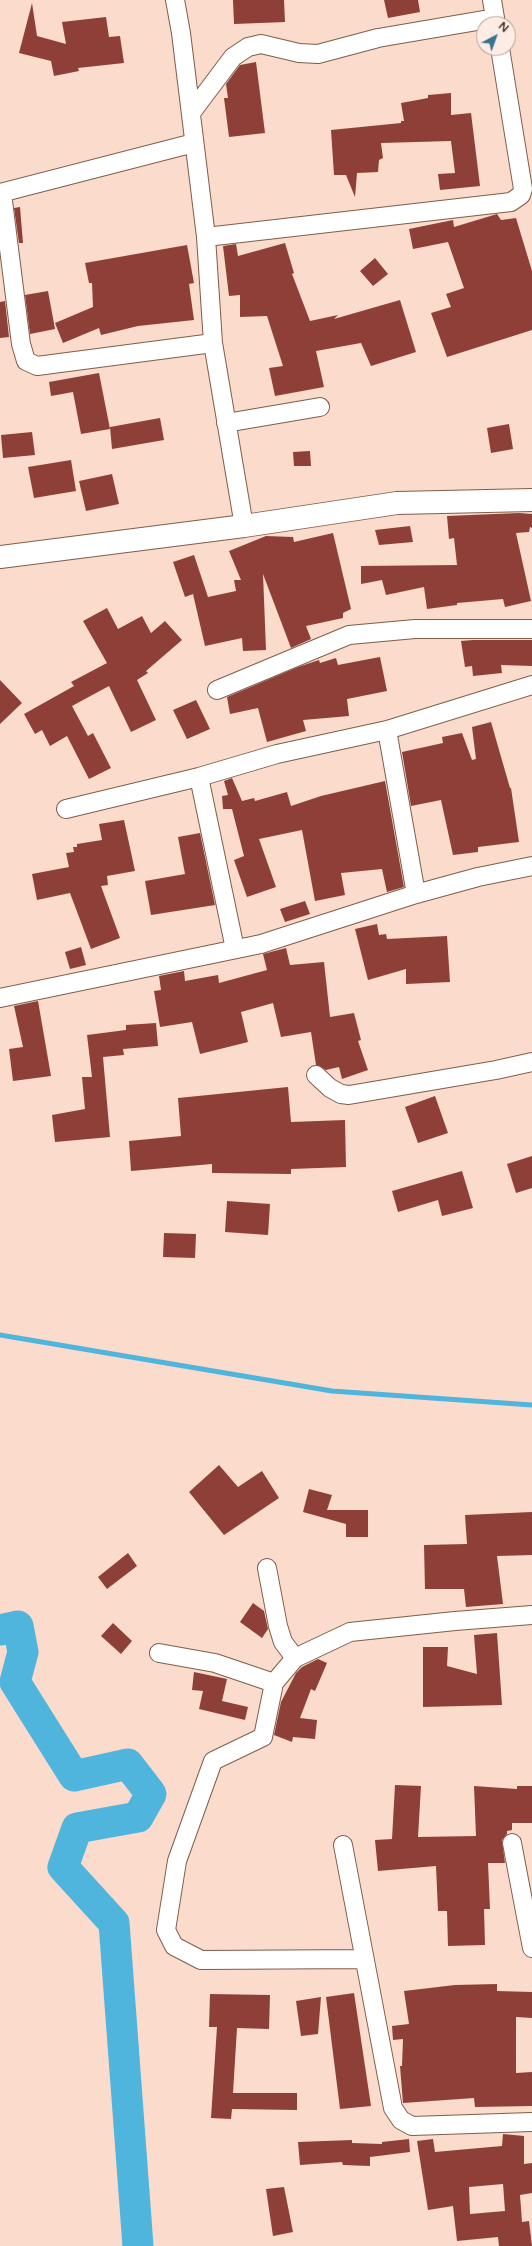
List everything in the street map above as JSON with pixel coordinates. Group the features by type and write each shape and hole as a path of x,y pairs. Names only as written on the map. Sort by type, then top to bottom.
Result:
{"street":[{"path":"175,0 182,33 206,237 212,343 244,526"},
{"path":"492,0 494,16"},
{"path":"191,113 233,57 248,47 261,44 299,53 318,54 378,38 476,24"},
{"path":"206,237 510,202 521,196 523,189 501,56"},
{"path":"194,143 1,193 21,344 26,361 37,366 212,343"},
{"path":"226,423 320,407"},
{"path":"0,557 244,526 397,503 532,500"},
{"path":"217,690 349,635 415,629 532,629"},
{"path":"66,809 199,777 277,754 387,730 532,685"},
{"path":"387,730 416,894"},
{"path":"199,777 235,949"},
{"path":"0,998 261,944 416,894 478,877 532,866"},
{"path":"316,1076 330,1088 341,1094 349,1095 496,1070 532,1062"},
{"path":"267,1568 278,1626 283,1642 295,1658"},
{"path":"364,1959 202,1960 174,1946 166,1930 177,1861 214,1761 263,1737 274,1683 295,1658 350,1632 532,1615"},
{"path":"159,1653 216,1663 274,1683"},
{"path":"512,1843 532,1948"},
{"path":"343,1845 393,2108 401,2120 412,2126 532,2122"}],"building":[{"path":"233,0 284,0 285,22 234,24"},
{"path":"384,0 418,0 420,12 388,18"},
{"path":"32,3 37,36 66,44 62,22 106,17 109,37 120,36 124,63 78,68 79,71 54,76 51,61 19,53"},
{"path":"256,62 265,133 229,137 224,98 228,98 226,84 240,65"},
{"path":"451,93 451,115 471,113 480,186 440,190 438,174 455,173 451,141 381,143 383,158 379,160 378,172 357,173 355,197 346,175 334,175 331,130 401,123 401,121 404,121 401,103 428,98 428,95"},
{"path":"20,207 23,243 19,243 14,208"},
{"path":"497,214 501,220 516,218 532,271 532,330 447,357 431,313 451,307 446,294 464,288 448,242 413,249 409,229 453,220 454,227"},
{"path":"285,243 294,273 292,274 310,321 338,315 334,319 400,300 416,352 371,366 361,343 316,351 324,387 275,396 269,368 283,366 267,316 240,317 240,295 229,296 223,246 236,244 238,256"},
{"path":"187,245 194,283 189,284 194,320 138,326 101,335 99,328 63,343 55,323 93,307 92,283 89,283 85,263"},
{"path":"375,258 388,274 373,286 360,271"},
{"path":"48,291 55,329 30,334 25,295"},
{"path":"5,301 9,337 0,338 0,302"},
{"path":"99,373 110,429 81,434 73,392 51,396 49,382"},
{"path":"160,418 164,440 112,449 110,427"},
{"path":"509,424 513,449 491,453 487,428"},
{"path":"32,432 35,455 3,458 1,435"},
{"path":"310,451 311,466 294,466 293,452"},
{"path":"71,460 76,491 34,498 28,467"},
{"path":"112,474 119,504 86,511 79,481"},
{"path":"519,513 532,514 532,528 530,527 529,532 516,533 531,601 505,607 503,599 457,603 457,605 427,609 424,587 386,595 382,580 361,584 361,566 457,565 454,538 449,539 447,516"},
{"path":"410,526 413,542 379,545 375,530"},
{"path":"333,533 351,609 343,613 343,618 306,626 311,639 291,648 263,574 266,650 243,651 242,638 205,646 193,594 185,597 173,562 194,555 208,597 236,591 234,580 241,580 229,551 266,536 293,537 294,542"},
{"path":"107,608 118,629 142,616 151,633 165,621 182,640 146,671 148,673 137,680 156,720 131,732 109,686 72,706 88,736 93,733 111,768 89,779 67,736 50,746 42,730 35,734 24,714 74,686 71,682 107,663 83,621"},
{"path":"532,640 532,666 501,665 502,673 473,676 472,666 465,667 461,641"},
{"path":"380,657 387,691 347,699 349,716 303,720 306,731 267,742 258,708 230,714 227,697 298,667 319,660 320,663 336,658 338,665"},
{"path":"0,680 22,703 0,724"},
{"path":"196,700 210,729 187,739 173,710"},
{"path":"491,722 511,788 519,842 478,847 478,852 453,855 441,800 411,806 402,752 443,743 442,737 462,733 472,760 476,759 472,727"},
{"path":"232,778 242,801 254,798 255,801 287,792 291,806 321,796 385,781 404,887 387,892 382,869 341,873 345,895 315,901 302,830 259,839 276,887 247,897 234,860 244,856 232,809 223,809 222,796 228,795 224,781"},
{"path":"124,820 135,871 107,876 108,885 101,886 120,938 91,949 70,893 37,900 32,874 69,867 66,853 74,852 73,847 77,847 77,844 102,840 99,824"},
{"path":"200,833 215,905 151,915 145,881 185,874 178,837"},
{"path":"305,901 310,914 285,922 280,909"},
{"path":"377,924 379,935 386,934 387,939 447,936 450,982 406,984 406,969 368,980 355,929"},
{"path":"81,947 86,965 70,969 65,952"},
{"path":"286,948 290,965 324,962 330,1017 354,1013 361,1040 358,1041 368,1070 342,1079 339,1067 326,1070 316,1065 311,1032 281,1037 273,1003 241,1012 248,1042 200,1054 192,1022 160,1027 154,991 161,990 159,976 184,971 185,981 218,975 219,983 267,970 263,954"},
{"path":"38,1001 51,1076 13,1081 9,1049 23,1047 14,1006"},
{"path":"156,1023 158,1046 123,1049 124,1055 103,1057 110,1137 55,1142 52,1115 85,1109 82,1077 92,1077 87,1035 126,1030 126,1025"},
{"path":"288,1087 291,1122 345,1120 346,1167 291,1169 291,1174 212,1173 212,1164 131,1171 129,1141 181,1136 178,1098"},
{"path":"435,1096 448,1133 418,1143 405,1107"},
{"path":"532,1156 532,1188 516,1193 507,1164"},
{"path":"462,1171 473,1208 442,1216 438,1200 398,1212 392,1191"},
{"path":"227,1201 270,1204 268,1235 225,1232"},
{"path":"164,1233 196,1234 195,1258 163,1257"},
{"path":"219,1465 238,1487 262,1471 279,1498 224,1535 189,1492"},
{"path":"309,1489 332,1495 327,1510 368,1510 368,1537 346,1537 346,1524 303,1512"},
{"path":"532,1512 532,1555 497,1556 503,1604 466,1607 464,1589 425,1589 424,1545 467,1544 465,1515"},
{"path":"128,1553 137,1566 107,1589 98,1577"},
{"path":"253,1603 264,1611 268,1629 262,1638 240,1622"},
{"path":"113,1623 132,1641 121,1654 101,1636"},
{"path":"497,1633 502,1705 423,1707 423,1647 448,1647 447,1666 477,1674 474,1635"},
{"path":"318,1659 327,1663 315,1691 311,1689 300,1718 317,1720 315,1739 293,1737 292,1742 274,1735 281,1702 296,1673 302,1667"},
{"path":"194,1672 227,1679 222,1701 248,1707 245,1720 199,1709 203,1691 192,1690"},
{"path":"395,1785 421,1786 418,1837 476,1836 474,1786 517,1789 517,1786 532,1786 532,1823 512,1823 512,1830 507,1831 507,1834 502,1840 505,1863 488,1863 490,1909 484,1909 485,1945 448,1946 447,1911 438,1911 436,1866 378,1871 375,1840 392,1839"},
{"path":"497,1984 497,1991 532,1992 532,2018 516,2017 516,2073 532,2072 532,2106 475,2107 474,2098 403,2103 400,2066 402,2066 403,2039 393,2040 392,2026 409,2024 404,1991 455,1985"},
{"path":"354,1993 371,2106 340,2109 326,1997"},
{"path":"210,1994 270,1995 269,2029 237,2028 233,2093 297,2093 297,2110 232,2109 231,2119 211,2118 217,2027 209,2027"},
{"path":"321,1997 318,2034 301,2036 296,2001"},
{"path":"503,2134 524,2136 524,2164 532,2163 532,2193 520,2195 522,2222 529,2221 532,2246 499,2246 498,2237 457,2241 453,2206 428,2210 417,2141 433,2139 435,2152 502,2146","holes":["503,2184 505,2211 470,2214 469,2187"]},
{"path":"409,2139 410,2152 370,2157 370,2166 343,2165 342,2162 300,2165 298,2142 352,2140 352,2143 382,2144 382,2142"},
{"path":"284,2187 293,2232 273,2236 266,2189"}],"waterway":[{"path":"0,1335 332,1391 532,1405"},
{"path":"0,1630 18,1626 23,1652 15,1682 74,1776 128,1764 151,1794 138,1817 77,1828 63,1867 114,1923 138,2246"}]}
